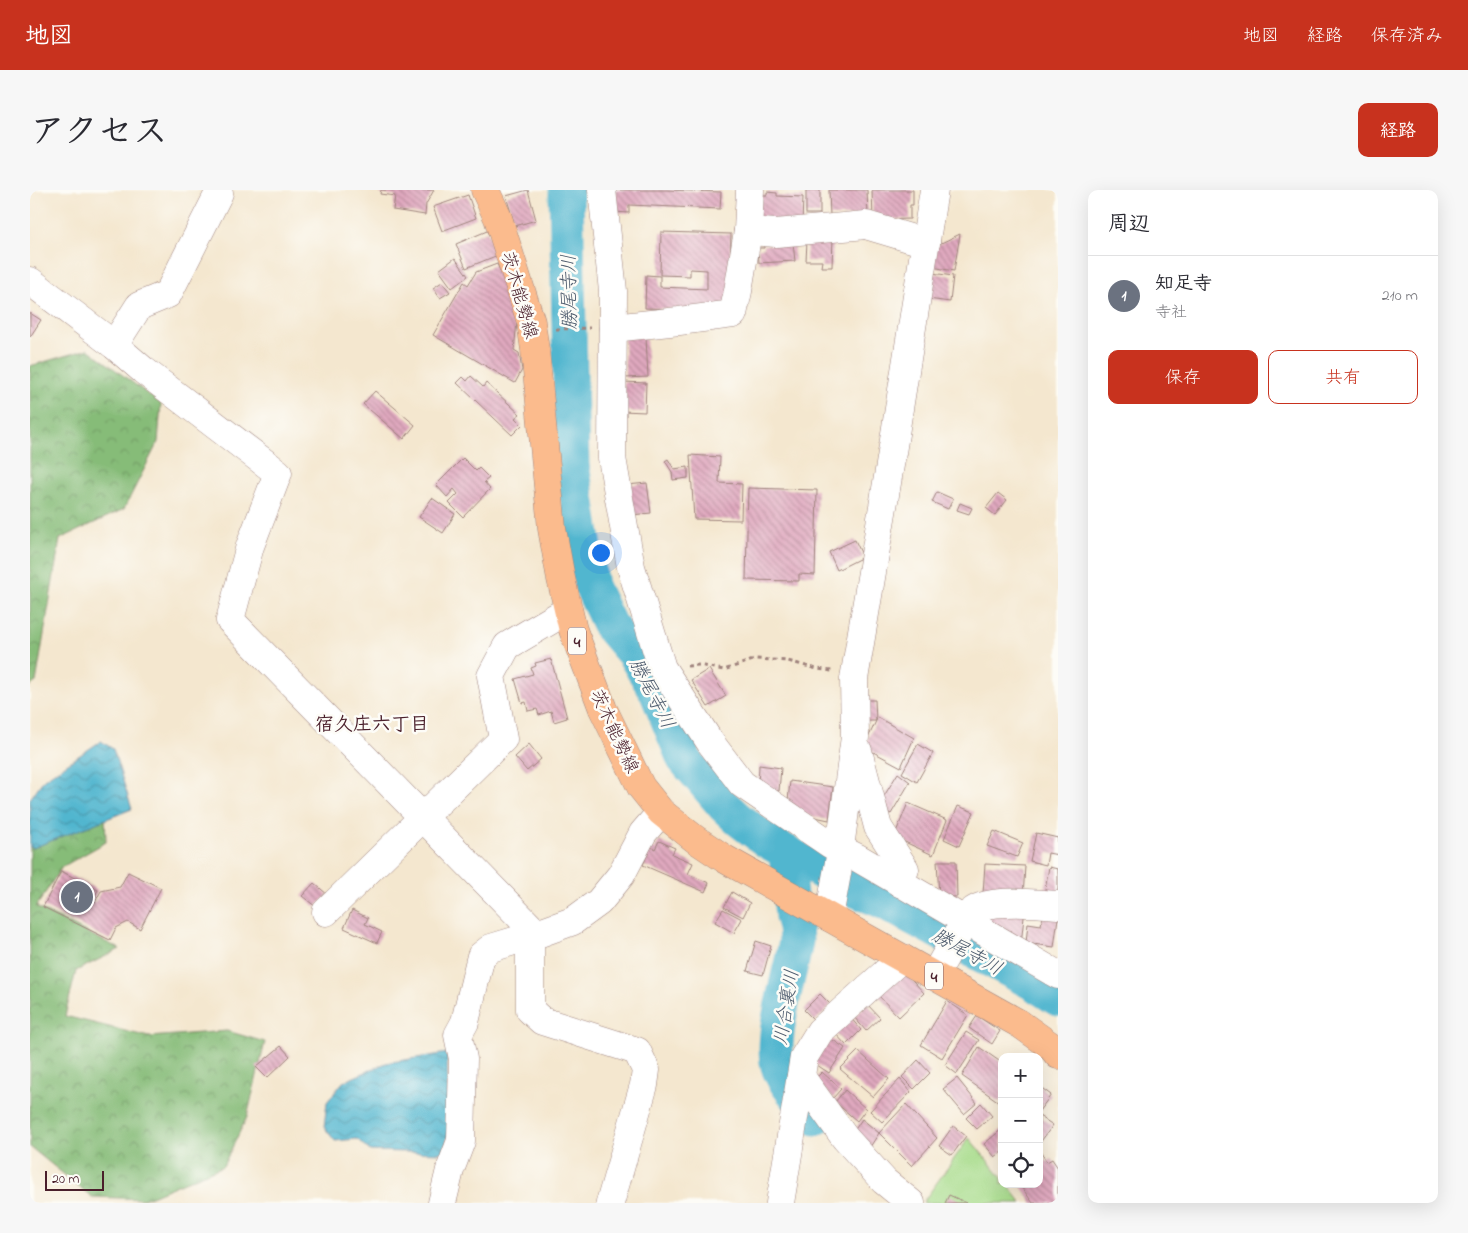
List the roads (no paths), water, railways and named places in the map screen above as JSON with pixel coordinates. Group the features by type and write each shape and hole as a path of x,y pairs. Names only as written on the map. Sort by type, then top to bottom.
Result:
{"main road":[{"name":"茨木能勢線","path":"485,190 498,218 531,322 552,530 573,630 603,709 641,787 661,812 695,839 725,859 771,885 821,909 902,958 1020,1024 1051,1046 1058,1055"}],"street":[{"path":"114,345 139,306 168,294 219,193 218,190"},
{"path":"602,190 613,291 612,458 631,567 662,668 710,742 742,784 840,853 900,883 1058,975"},
{"path":"613,328 733,314 748,231 750,190"},
{"path":"821,909 840,853 855,737 854,679 934,190"},
{"path":"748,231 776,233 866,225 926,243"},
{"path":"30,281 278,473 250,546 230,620 423,818 533,935 530,1010 542,1021 637,1051 646,1070 644,1085 610,1203"},
{"path":"326,912 504,739 491,676 507,646 568,610"},
{"path":"855,737 878,827 905,869 900,883"},
{"path":"442,1203 450,1170 461,1142 463,1059 458,1035 465,1022 481,956 492,948 573,921 599,902 621,875 643,833 661,812"},
{"path":"934,976 970,913 978,907 1033,902 1058,904"},
{"path":"780,1203 804,1058 820,1031 902,958"},
{"path":"800,1080 845,1138 884,1181 911,1203"}],"water":[{"path":"101,741 113,749 132,809 33,848 30,847 30,799 44,779"},
{"path":"447,1053 449,1129 444,1153 370,1151 357,1139 335,1141 324,1127 327,1102 343,1082 386,1063"}],"waterway":[{"name":"勝尾寺川","path":"566,190 572,465 591,586 610,626 634,654 656,691 684,759 724,806 767,841 853,889 882,901 1033,983 1058,999"},
{"name":"川合裏川","path":"787,865 796,941 781,1006 776,1057 782,1076 795,1095 816,1118"}],"place":[{"name":"知足寺","path":"77,897"}],"district":[{"name":"宿久庄六丁目","path":"372,723"}]}
